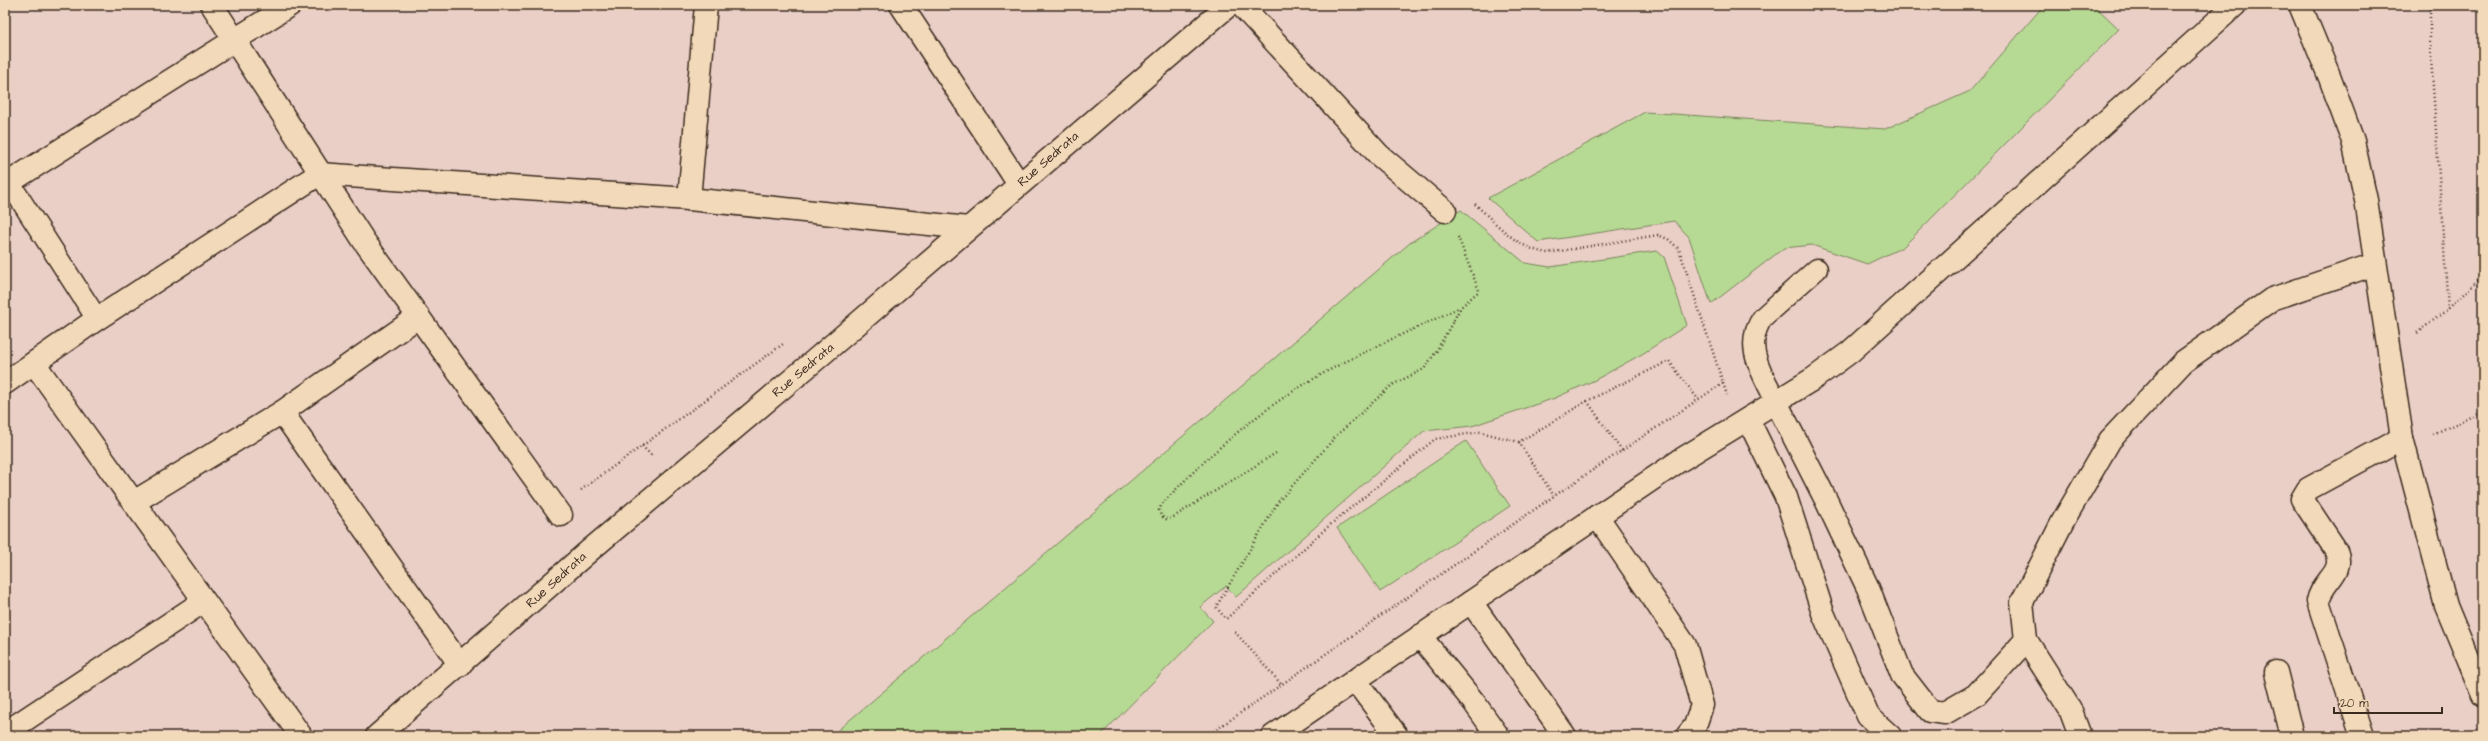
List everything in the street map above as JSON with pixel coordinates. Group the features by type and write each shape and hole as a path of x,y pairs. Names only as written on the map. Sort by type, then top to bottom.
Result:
{"street":[{"path":"212,5 319,174 500,433 559,511"},
{"path":"7,184 290,5"},
{"path":"689,198 706,5"},
{"path":"901,5 1019,184"},
{"name":"Rue Sedrata","path":"377,736 460,666 589,551 1228,5"},
{"path":"1241,5 1379,154 1445,211"},
{"path":"1274,736 1679,461 1813,379 1850,352 2235,5"},
{"path":"2300,5 2330,78 2353,141 2366,200 2402,438 2446,606 2483,695"},
{"path":"5,383 97,318 319,174 689,198 968,228"},
{"path":"2080,736 2070,708 2026,640 2022,602 2063,521 2110,440 2183,362 2272,299 2375,264"},
{"path":"134,502 282,412 418,317"},
{"path":"34,363 302,736"},
{"path":"1776,402 1826,500 1868,588 1902,675 1930,711 1945,713 1976,695 2026,640"},
{"path":"282,412 460,666"},
{"path":"1748,419 1786,497 1823,613 1868,716 1890,736"},
{"path":"2362,736 2318,601 2320,591 2338,570 2339,559 2336,550 2302,499 2308,489 2402,438"},
{"path":"1597,516 1685,645 1702,705 1695,726 1687,736"},
{"path":"5,733 204,601"},
{"path":"1471,602 1565,736"},
{"path":"1420,636 1473,701 1498,736"},
{"path":"2276,672 2292,736"},
{"path":"1355,680 1397,736"}],"lane":[{"path":"7,184 97,318"},
{"path":"1776,402 1754,352 1753,338 1756,326 1763,317 1817,269"}],"path":[{"path":"2430,5 2430,42 2448,309"},
{"path":"1481,209 1517,242 1531,250 1548,253 1647,236 1658,235 1668,238 1679,249 1720,374"},
{"path":"1445,211 1468,258 1479,290 1461,307 1436,352 1424,368 1392,385 1338,434 1278,502 1216,607 1226,619 1331,524 1435,439 1480,432 1519,442 1554,496"},
{"path":"2414,336 2448,309 2483,275"},
{"path":"1276,453 1172,518 1166,519 1161,516 1159,510 1162,504 1191,474 1231,438 1275,405 1323,373 1461,307"},
{"path":"559,511 642,446 783,344"},
{"path":"1519,442 1587,401 1669,361 1698,399"},
{"path":"1208,736 1554,496 1723,383"},
{"path":"1587,401 1622,451"},
{"path":"2402,438 2438,433 2465,418 2483,412"},
{"path":"642,446 650,454"},
{"path":"1236,632 1281,684"}],"green space":[{"path":"2044,5 2094,5 2119,29 1903,247 1867,264 1812,245 1784,248 1711,304 1689,237 1674,221 1538,242 1488,198 1645,112 1885,129 1970,91"},
{"path":"1461,210 1525,263 1550,267 1657,251 1664,257 1687,325 1642,354 1595,380 1555,398 1472,426 1424,431 1236,597 1226,586 1200,607 1213,621 1100,736 831,736 1411,242"},
{"path":"1466,441 1510,506 1380,592 1337,528"}]}
